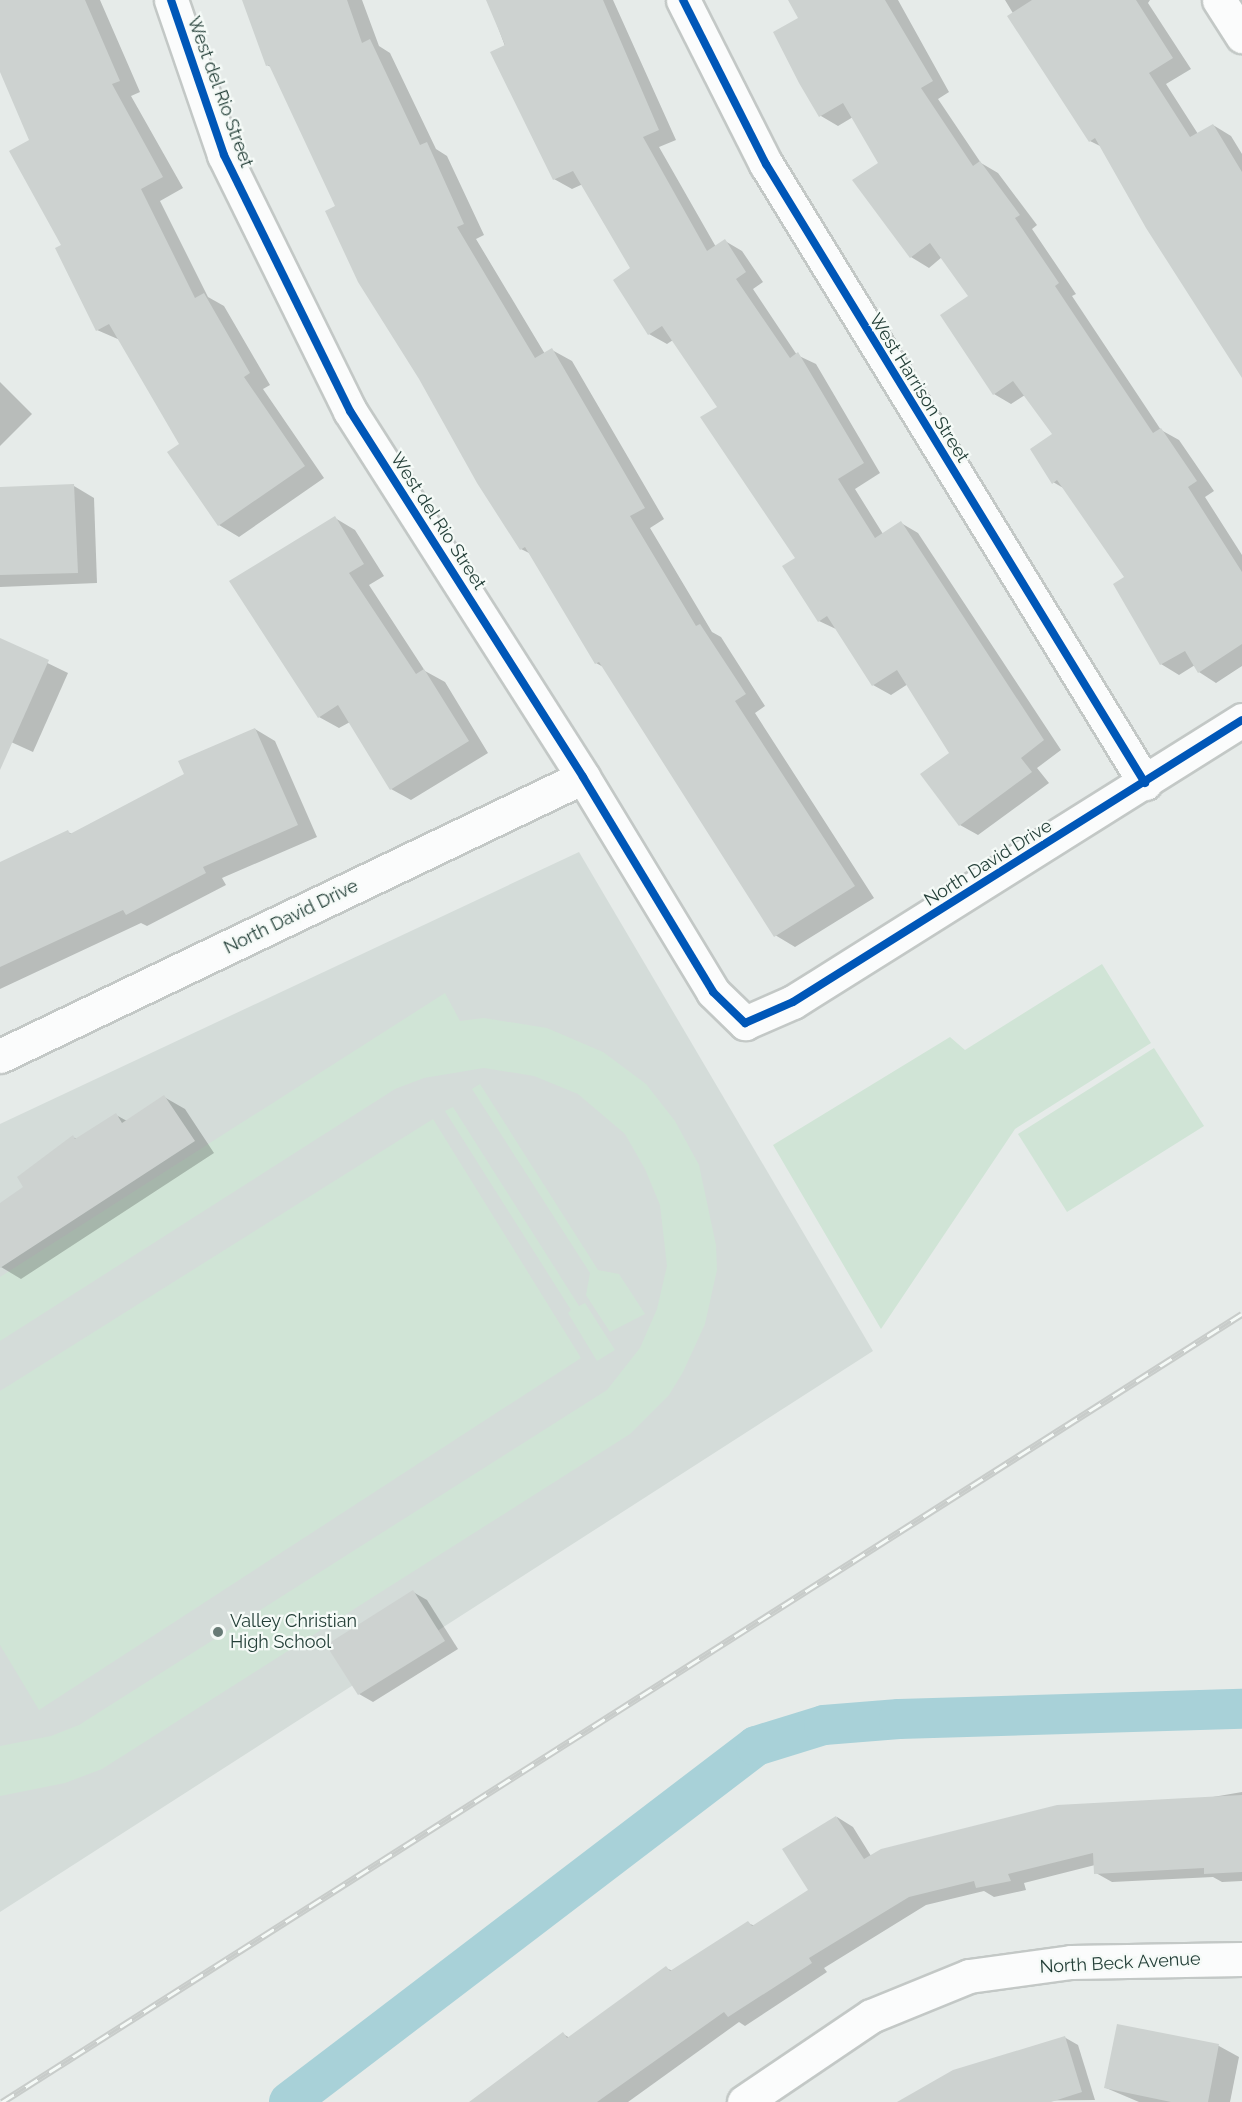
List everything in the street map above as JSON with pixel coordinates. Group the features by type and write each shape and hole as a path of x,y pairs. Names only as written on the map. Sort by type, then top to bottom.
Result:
{"street":[{"name":"West del Rio Street","path":"171,0 224,155 350,411 583,777 713,992 745,1023"},
{"name":"West Harrison Street","path":"683,0 766,164 1145,783"},
{"path":"1219,0 1242,36"},
{"name":"North David Drive","path":"745,1023 793,1002 1242,720"},
{"name":"North David Drive","path":"0,1056 583,777"},
{"name":"North Beck Avenue","path":"744,2102 871,2016 969,1977 1071,1962 1242,1959"}],"shaded area":[{"name":"Valley Christian High School","path":"579,852 873,1351 0,1912 0,1124"}],"green space":[{"path":"1102,964 1151,1043 1015,1129 881,1329 773,1145 950,1037 965,1050"},
{"path":"445,993 460,1021 484,1018 547,1028 603,1052 646,1084 675,1121 699,1165 716,1245 717,1270 705,1324 683,1372 669,1395 630,1434 102,1769 65,1783 0,1796 0,1746 51,1736 79,1725 607,1390 640,1348 657,1309 667,1266 660,1205 645,1169 625,1134 578,1094 534,1076 484,1068 424,1078 395,1089 0,1341 0,1277"},
{"path":"1154,1048 1204,1126 1067,1212 1018,1134"},
{"path":"480,1084 598,1270 619,1274 645,1314 610,1332 586,1295 590,1273 472,1089"},
{"path":"453,1107 579,1306 585,1303 615,1350 597,1361 568,1313 571,1310 445,1111"},
{"path":"433,1119 581,1358 39,1710 0,1645 0,1391"}],"building":[{"path":"0,0 85,0 120,81 112,84 163,177 141,189 195,298 204,293 250,373 244,377 305,466 218,526 167,452 179,444 109,324 96,331 55,248 61,245 9,151 29,140 0,72"},
{"path":"242,0 347,0 362,43 370,39 420,145 427,142 464,224 457,227 535,358 552,348 645,508 630,516 696,626 700,624 746,694 735,701 855,886 774,937 599,662 595,664 525,547 520,550 477,483 419,379 358,282 325,211 335,206 269,65 266,66"},
{"path":"486,0 603,0 659,130 643,137 707,251 725,239 746,272 736,279 790,358 798,352 864,463 838,479 875,538 901,521 1044,740 1021,758 1032,772 959,826 920,774 949,753 897,670 872,686 827,616 818,622 782,566 795,558 700,417 717,407 662,326 648,335 613,280 630,268 573,171 553,180 490,52 505,45"},
{"path":"788,0 885,0 933,81 921,88 973,166 980,161 1020,215 1015,218 1059,283 1055,286 1153,433 1161,428 1197,481 1188,487 1242,572 1242,644 1198,673 1185,651 1160,665 1113,584 1124,577 1057,480 1052,484 1030,449 1052,434 1013,381 993,395 940,315 968,296 930,243 910,258 852,180 878,163 843,103 819,117 799,83 773,32 798,18"},
{"path":"1032,0 1136,0 1173,58 1149,73 1190,137 1213,124 1242,172 1242,378 1146,228 1095,138 1089,142 1007,16"},
{"path":"74,484 78,573 0,575 0,487"},
{"path":"335,516 364,564 349,573 416,674 424,669 469,741 390,790 338,705 318,718 229,581"},
{"path":"0,638 49,660 0,770"},
{"path":"255,728 298,825 203,867 206,873 126,915 123,910 0,967 0,862 68,830 70,834 184,774 178,761"},
{"path":"164,1095 195,1141 0,1268 0,1203 23,1187 17,1177 73,1135 75,1139 116,1113 122,1123"},
{"path":"413,1590 445,1641 358,1695 326,1645"},
{"path":"1242,1795 1242,1872 1204,1874 1204,1868 1094,1874 1093,1853 1008,1874 1011,1881 976,1888 974,1881 909,1897 809,1958 812,1963 728,2017 724,2012 597,2102 469,2102 563,2032 567,2038 666,1966 670,1971 748,1921 752,1926 808,1890 782,1849 836,1816 864,1859 881,1849 1057,1805"},
{"path":"1117,2024 1219,2044 1208,2102 1171,2102 1104,2088"},
{"path":"1065,2036 1082,2092 1051,2102 897,2102 953,2070"}],"waterway":[{"path":"289,2102 756,1746 824,1725 899,1719 1242,1709"}],"railway":[{"path":"2,2102 1242,1314"}],"cycle path":[{"path":"171,0 224,155 350,411 583,777 713,992 745,1023 793,1002 1242,720"},
{"path":"683,0 766,164 1145,783"}],"place":[{"name":"Valley Christian High School","path":"218,1632"}]}
